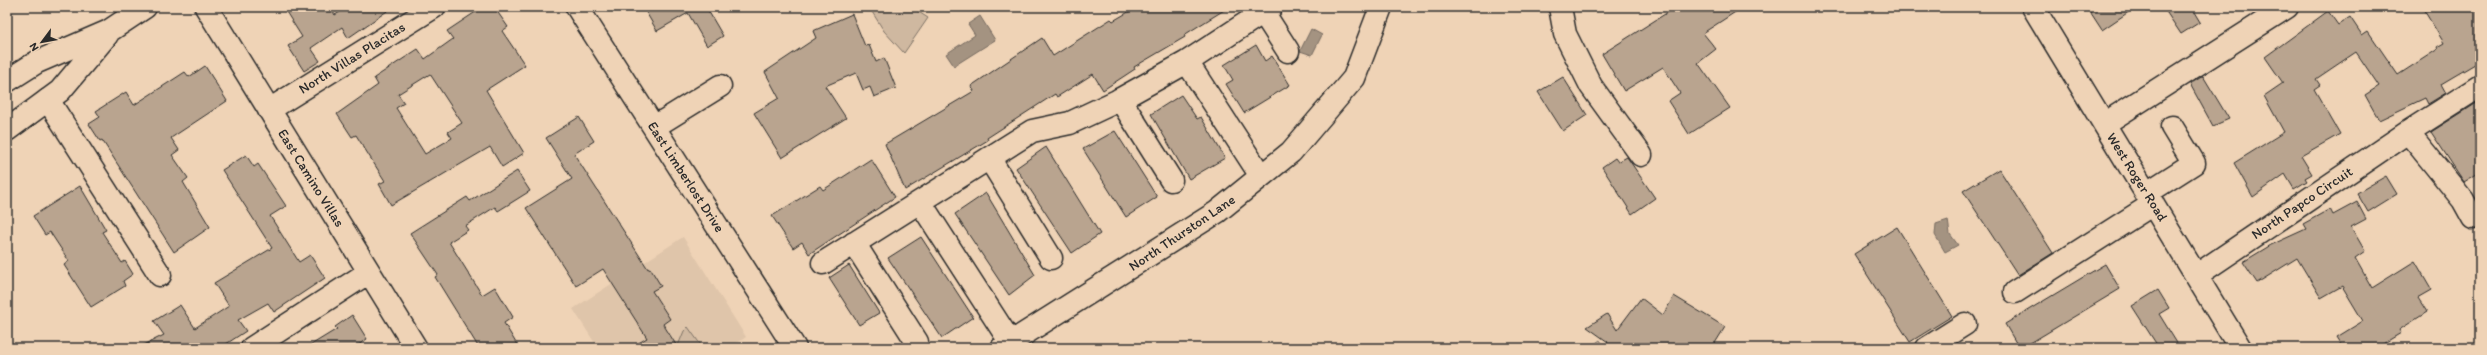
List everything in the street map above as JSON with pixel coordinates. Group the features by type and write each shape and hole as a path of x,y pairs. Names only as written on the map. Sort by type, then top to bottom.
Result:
{"street":[{"path":"7,81 37,62 109,32 145,7"},
{"name":"East Camino Villas","path":"206,7 416,348"},
{"name":"North Villas Placitas","path":"270,110 434,7"},
{"name":"East Limberlost Drive","path":"577,7 795,348"},
{"name":"North Thurston Lane","path":"1007,345 1217,212 1291,152 1354,78 1381,7"},
{"name":"West Roger Road","path":"2033,7 2240,348"},
{"path":"2104,124 2287,7"},
{"path":"1564,8 1565,34 1591,86 1641,155"},
{"path":"823,263 1032,131 1070,123 1120,99 1186,62 1267,10 1288,51"},
{"path":"7,130 60,91 109,32"},
{"path":"1186,62 1261,176"},
{"path":"654,126 720,86"},
{"name":"North Papco Circuit","path":"2197,275 2408,132 2480,86"},
{"path":"1120,99 1171,180"},
{"path":"48,100 160,276"},
{"path":"2015,292 2150,198 2194,163 2172,127"},
{"path":"2408,132 2462,200 2473,218 2480,214"},
{"path":"989,158 1051,258"},
{"path":"920,202 1007,345"},
{"path":"854,243 917,342"},
{"path":"252,348 369,272"},
{"path":"1927,348 1965,324"}],"shaded area":[{"path":"869,7 911,7 928,18 904,53 884,31"},
{"path":"980,16 995,40 954,66 946,54 975,35 968,24"},
{"path":"1311,29 1322,35 1312,55 1300,51"},
{"path":"1948,220 1950,234 1958,245 1945,252 1935,235 1936,224"},
{"path":"683,237 746,337 730,348 598,348 573,309"},
{"path":"688,327 703,348 677,348 684,331"},
{"path":"1600,340 1605,348 1589,348"}],"building":[{"path":"283,7 330,7 335,15 348,7 393,7 348,38 342,27 311,48 320,61 304,71 288,46 302,37"},
{"path":"483,7 494,7 508,27 502,31 525,65 486,90 524,153 502,167 490,147 391,205 379,184 385,181 356,135 352,137 337,114 378,85 374,78 418,49 425,59 453,39 447,31","holes":["430,74 462,123 448,132 452,138 425,154 396,108 404,103 398,94"]},
{"path":"643,7 706,7 723,36 707,46 688,13 657,31"},
{"path":"1137,7 1229,7 1184,35 1185,37 1134,67 1135,69 1103,90 1093,74 1057,97 1055,94 987,138 988,140 905,190 885,144 974,91 971,86 1042,38 1053,56 1111,19 1113,21"},
{"path":"1676,7 1743,7 1703,33 1716,49 1698,63 1730,108 1689,134 1668,101 1680,93 1663,67 1624,91 1602,54"},
{"path":"2087,7 2136,7 2102,30"},
{"path":"2163,7 2191,7 2200,22 2181,34"},
{"path":"2422,7 2480,7 2480,61 2441,84 2446,93 2428,104 2425,98 2379,120 2365,95 2379,86 2356,52 2316,79 2320,85 2314,89 2340,134 2301,156 2312,174 2305,178 2307,181 2294,189 2285,174 2253,197 2234,163 2284,132 2264,96 2283,83 2265,57 2328,11 2338,25 2350,17 2362,35 2368,31 2398,75 2438,49 2437,47 2444,43"},
{"path":"852,14 865,46 869,45 876,62 884,58 896,88 874,97 870,87 863,90 856,73 825,86 846,118 782,158 754,113 779,98 765,72 816,38 813,31"},
{"path":"1256,45 1265,61 1272,56 1290,85 1244,113 1226,84 1233,80 1224,65"},
{"path":"205,66 227,101 171,138 179,150 172,155 188,178 183,182 210,227 174,252 102,140 100,141 89,124 100,117 96,111 126,92 134,105 185,72 189,77"},
{"path":"2203,76 2229,119 2213,126 2190,84"},
{"path":"1563,77 1587,115 1563,131 1538,92"},
{"path":"1181,95 1197,119 1201,117 1225,158 1189,179 1151,114"},
{"path":"2480,101 2480,172 2464,182 2431,132"},
{"path":"579,117 594,141 574,154 648,269 650,268 661,286 652,291 670,319 663,324 678,348 630,348 647,338 603,269 576,286 526,208 572,179 546,138"},
{"path":"1115,131 1157,197 1126,217 1083,149"},
{"path":"1046,147 1100,234 1072,253 1016,168"},
{"path":"246,155 254,167 258,164 286,206 270,216 299,262 310,255 325,278 274,312 268,303 238,320 246,331 220,348 138,348 164,335 154,321 180,305 195,328 229,306 214,283 272,248 222,170"},
{"path":"1627,157 1655,198 1632,214 1602,167 1615,158 1618,162"},
{"path":"871,159 895,197 809,254 802,242 793,248 772,216 820,186 823,190"},
{"path":"1999,169 2053,253 2018,275 1963,191"},
{"path":"517,171 530,191 498,211 495,207 465,226 468,230 449,242 482,295 495,287 513,317 504,323 519,348 479,348 435,277 438,275 410,233 467,197 470,201"},
{"path":"2386,176 2397,194 2368,212 2357,193"},
{"path":"80,186 106,230 102,232 122,263 125,261 133,274 123,281 125,286 91,307 64,265 69,261 50,232 45,235 33,216"},
{"path":"986,193 1035,275 1009,295 955,214"},
{"path":"2357,202 2366,219 2351,227 2365,251 2355,258 2372,288 2415,261 2432,290 2418,298 2427,312 2399,330 2401,333 2376,348 2344,348 2337,337 2363,321 2342,286 2321,298 2297,258 2257,283 2243,262 2271,245 2306,229 2303,224 2330,209 2333,215"},
{"path":"1897,227 1952,316 1910,342 1854,254"},
{"path":"921,237 973,317 942,338 888,258"},
{"path":"2105,264 2120,289 2022,348 2019,348 2005,324"},
{"path":"849,265 879,313 859,325 829,278"},
{"path":"2158,290 2169,308 2159,314 2180,348 2159,348 2132,306"},
{"path":"1674,296 1725,327 1712,348 1603,348 1608,342 1587,327 1607,314 1617,330 1641,298 1663,315"},
{"path":"352,315 367,339 354,348 306,348 337,329 335,327"}]}
